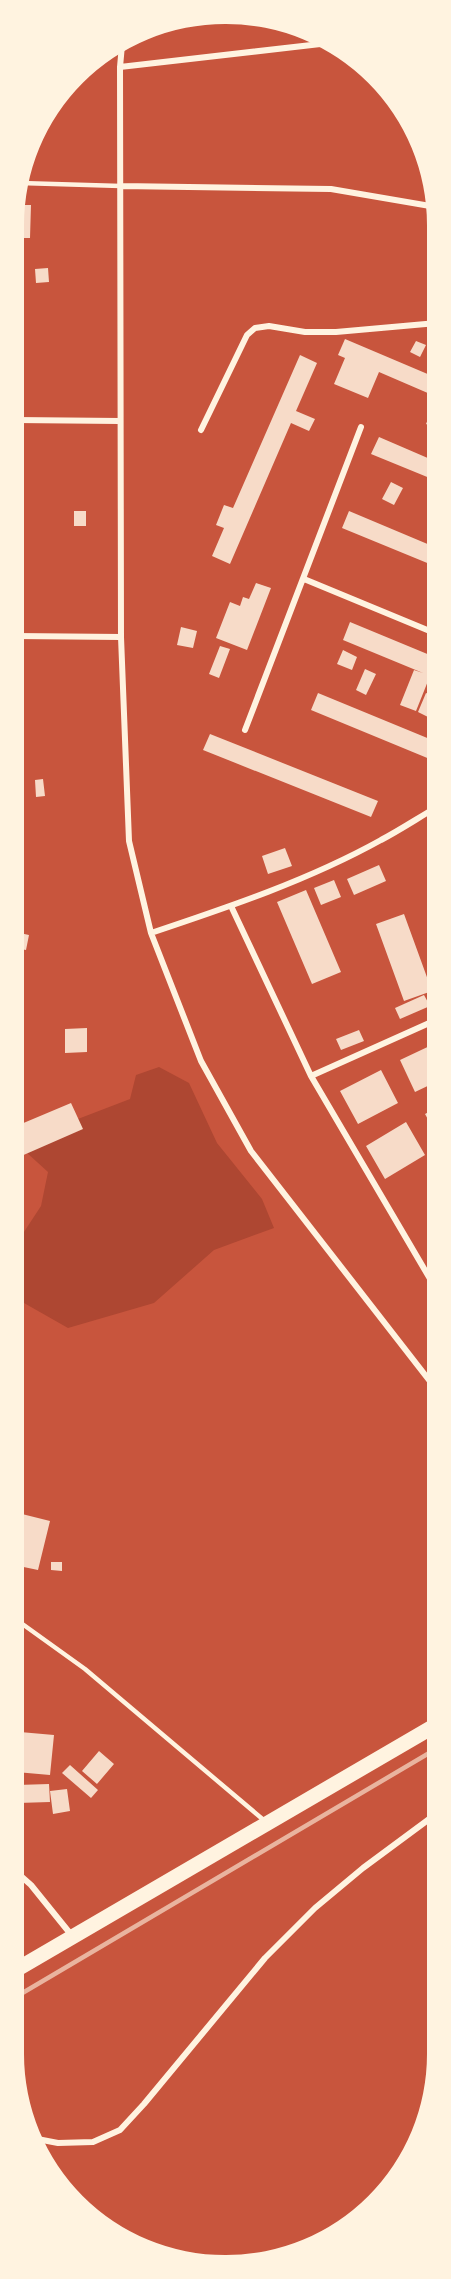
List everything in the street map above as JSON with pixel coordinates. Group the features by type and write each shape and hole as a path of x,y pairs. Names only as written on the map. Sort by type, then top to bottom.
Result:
{"main road":[{"path":"24,1965 427,1730"}],"street":[{"path":"120,67 314,45"},
{"path":"121,54 121,637 129,841 151,933 201,1061 251,1151 427,1377"},
{"path":"121,186 331,189 426,205"},
{"path":"201,430 247,335 255,328 269,326 305,332 336,332 427,324"},
{"path":"24,420 120,420"},
{"path":"245,730 361,427"},
{"path":"304,579 427,629"},
{"path":"24,636 121,637"},
{"path":"151,933 231,906 332,864 380,841 427,813"},
{"path":"231,906 310,1076 427,1274"},
{"path":"310,1076 427,1024"},
{"path":"44,2140 58,2143 93,2142 120,2130 265,1958 315,1908 363,1868 427,1821"},
{"path":"24,1879 73,1937"}],"lane":[{"path":"29,183 121,186"},
{"path":"24,1625 85,1669 268,1824"}],"shaded area":[{"path":"159,1067 189,1083 217,1143 262,1199 274,1228 214,1250 154,1303 68,1328 24,1303 24,1232 41,1206 48,1172 26,1152 31,1137 130,1099 136,1075"}],"building":[{"path":"26,205 31,205 30,238 24,238"},
{"path":"48,268 49,282 36,283 35,269"},
{"path":"345,339 427,374 427,393 379,372 368,398 334,384 345,358 338,355"},
{"path":"416,341 426,345 420,357 410,352"},
{"path":"300,355 317,363 296,411 315,419 309,431 291,423 230,564 212,556 224,528 216,525 224,505 233,508"},
{"path":"379,437 427,458 427,477 371,454"},
{"path":"391,482 403,488 394,505 382,499"},
{"path":"74,511 86,511 86,526 74,526"},
{"path":"349,511 427,544 427,563 342,528"},
{"path":"256,583 271,588 247,650 216,638 230,602 240,606 243,597 249,599"},
{"path":"350,622 427,654 427,684 416,711 400,705 414,670 423,673 343,640"},
{"path":"181,627 197,631 193,648 177,645"},
{"path":"220,646 230,649 219,678 209,674"},
{"path":"343,650 357,657 352,670 337,664"},
{"path":"365,669 376,674 366,695 356,690"},
{"path":"318,693 427,738 427,758 311,710"},
{"path":"426,693 427,693 427,716 418,712"},
{"path":"210,734 378,801 371,817 203,750"},
{"path":"43,779 45,796 36,797 35,780"},
{"path":"285,848 292,866 268,874 262,856"},
{"path":"379,865 386,881 354,895 347,879"},
{"path":"334,880 341,897 321,905 314,888"},
{"path":"306,890 341,972 312,984 277,902"},
{"path":"404,914 427,977 427,993 404,1001 376,924"},
{"path":"24,934 29,935 26,950 24,950"},
{"path":"424,995 427,1000 427,1007 400,1019 395,1008"},
{"path":"87,1028 87,1052 65,1053 65,1029"},
{"path":"359,1030 364,1041 341,1050 336,1039"},
{"path":"427,1047 427,1086 415,1092 400,1060"},
{"path":"381,1070 398,1103 358,1124 340,1091"},
{"path":"71,1103 83,1129 24,1155 24,1123"},
{"path":"406,1122 425,1155 385,1179 366,1146"},
{"path":"24,1514 50,1521 38,1570 24,1567"},
{"path":"51,1562 62,1562 62,1571 51,1570"},
{"path":"24,1732 54,1735 50,1775 24,1773"},
{"path":"99,1751 114,1764 97,1784 82,1771"},
{"path":"70,1765 98,1790 91,1798 62,1773"},
{"path":"49,1784 50,1802 24,1803 24,1785"},
{"path":"67,1789 70,1811 53,1814 50,1791"}],"railway":[{"path":"24,1992 427,1754"}]}
